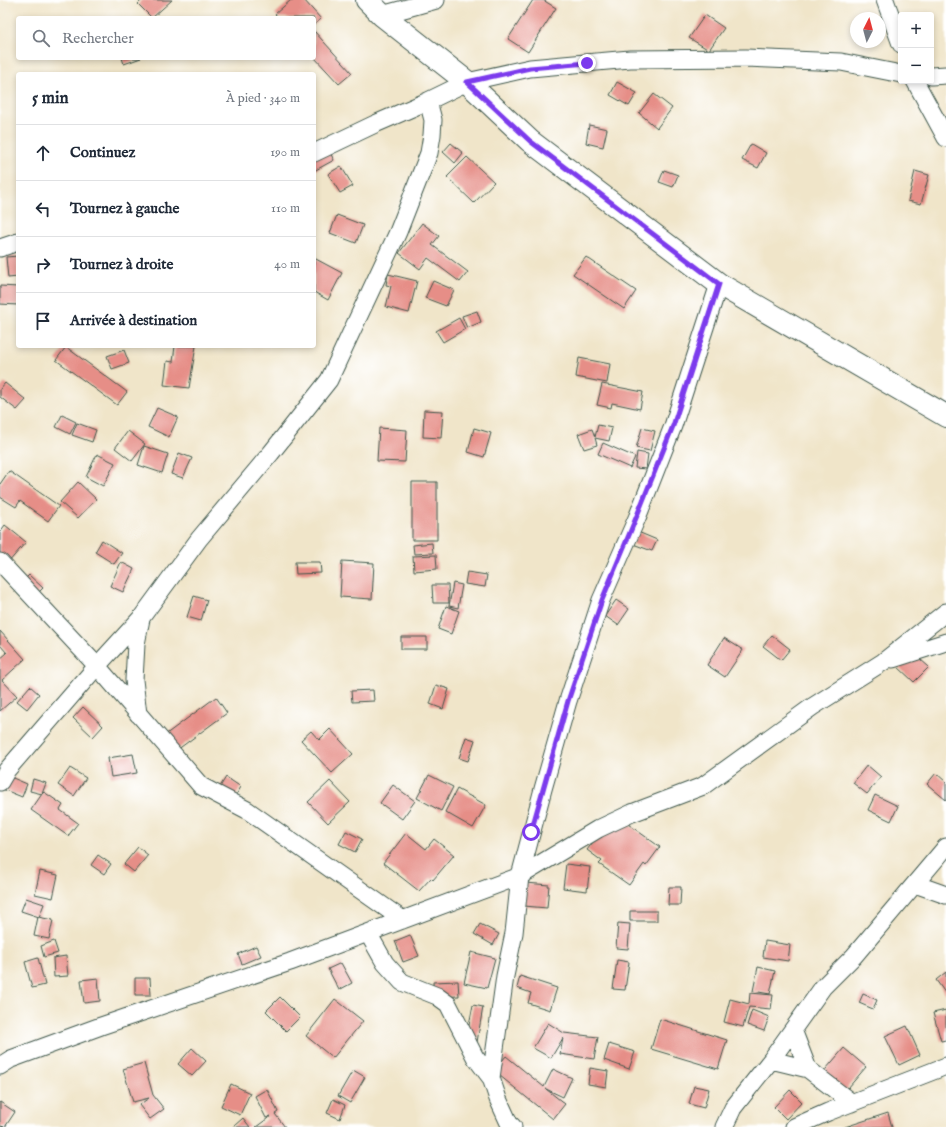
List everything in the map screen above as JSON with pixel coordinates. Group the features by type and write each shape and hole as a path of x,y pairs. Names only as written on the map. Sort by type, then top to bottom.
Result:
{"main road":[{"path":"375,7 467,82 530,141 719,284 946,416"}],"street":[{"path":"375,7 434,0"},
{"path":"886,0 898,35"},
{"path":"316,152 467,82 530,68 630,59 746,58 841,62 898,73"},
{"path":"934,76 946,75"},
{"path":"917,84 946,138"},
{"path":"0,782 7,770 97,666 141,618 199,539 271,453 329,380 398,232 429,153 433,120 428,101"},
{"path":"0,248 16,243"},
{"path":"491,1078 505,976 514,934 520,876 542,789 566,708 602,600 673,426 719,284"},
{"path":"0,562 97,666 202,786 247,810 403,920"},
{"path":"0,1066 11,1059 290,962 520,876 598,829 632,813 703,786 812,706 883,662 946,612"},
{"path":"138,714 134,680 136,644 141,618"},
{"path":"883,662 946,642"},
{"path":"724,1127 733,1108 771,1060 823,987 854,956 946,847"},
{"path":"915,884 946,894"},
{"path":"368,933 385,963 402,982 437,996 448,1004 475,1057 491,1078 498,1099 509,1123 513,1127"},
{"path":"793,1030 808,1069"},
{"path":"771,1060 808,1069 852,1102"},
{"path":"794,1127 852,1102 946,1066"}],"building":[{"path":"142,0 172,0 154,16 150,16 138,4"},
{"path":"291,0 304,0 321,19 316,23 316,16 277,16 275,14"},
{"path":"533,0 543,0 556,8 528,52 508,39"},
{"path":"705,15 724,28 709,50 689,38"},
{"path":"316,33 352,73 339,84 316,59"},
{"path":"123,60 135,60 124,64"},
{"path":"617,82 637,93 629,106 610,95"},
{"path":"654,94 672,108 657,128 639,113"},
{"path":"589,125 607,129 603,147 586,143"},
{"path":"451,143 463,153 455,163 443,152"},
{"path":"751,144 766,153 758,168 742,160"},
{"path":"327,147 334,160 316,170 316,153"},
{"path":"467,157 494,182 474,203 447,177"},
{"path":"341,166 353,186 340,193 328,174"},
{"path":"664,170 678,175 673,187 659,182"},
{"path":"915,171 929,175 921,204 908,201"},
{"path":"337,215 363,225 356,243 330,233"},
{"path":"422,223 439,236 432,245 468,272 460,282 428,258 420,269 399,253"},
{"path":"16,256 16,277 8,278 6,257"},
{"path":"586,257 636,291 624,309 573,274"},
{"path":"316,259 342,273 328,300 316,293"},
{"path":"388,274 417,281 409,313 386,307 391,286 386,285"},
{"path":"433,281 454,290 446,306 425,298"},
{"path":"0,286 16,287 16,305 0,304"},
{"path":"477,311 481,322 467,328 462,316"},
{"path":"459,318 465,329 443,342 436,331"},
{"path":"65,348 67,348 127,392 117,405 56,360"},
{"path":"175,348 196,348 189,388 164,385 167,361 173,362"},
{"path":"124,350 129,363 112,369 107,356"},
{"path":"579,358 610,364 607,383 576,377"},
{"path":"5,383 26,400 17,410 0,397 0,389"},
{"path":"602,384 643,392 640,409 612,403 611,408 597,405"},
{"path":"157,408 178,417 169,437 148,427"},
{"path":"424,410 443,411 441,438 423,437"},
{"path":"62,415 76,422 70,434 56,427"},
{"path":"77,423 96,430 92,442 72,435"},
{"path":"598,425 612,428 609,441 595,438 597,445 584,449 578,434 592,429 595,437"},
{"path":"379,428 407,430 405,462 377,461"},
{"path":"474,428 491,433 484,457 468,452"},
{"path":"642,428 655,431 650,451 636,448"},
{"path":"128,431 145,444 132,461 115,448"},
{"path":"603,443 635,457 630,468 598,454"},
{"path":"144,446 168,454 162,473 138,465"},
{"path":"637,452 648,454 646,469 635,468"},
{"path":"179,453 192,458 183,478 171,474"},
{"path":"97,454 115,463 103,486 86,477"},
{"path":"9,471 59,506 48,521 20,501 16,507 0,497 0,484"},
{"path":"78,482 96,499 78,518 60,502"},
{"path":"412,482 437,482 437,540 412,540"},
{"path":"5,525 26,542 8,563 0,557 0,532"},
{"path":"638,532 657,540 652,551 633,544"},
{"path":"102,540 122,553 114,564 95,552"},
{"path":"432,543 433,553 414,554 413,545"},
{"path":"436,555 437,569 414,571 413,556"},
{"path":"342,561 374,563 372,599 340,597"},
{"path":"121,562 134,569 123,592 110,586"},
{"path":"295,562 320,562 321,573 296,574"},
{"path":"467,572 487,575 485,587 465,584"},
{"path":"29,575 43,588 33,598 19,585"},
{"path":"453,583 462,585 458,608 449,606"},
{"path":"432,585 448,585 449,603 433,603"},
{"path":"194,596 207,600 201,621 187,617"},
{"path":"616,600 629,609 618,625 605,616"},
{"path":"446,606 459,611 451,634 438,629"},
{"path":"0,631 25,659 2,680 17,696 0,711 0,659 7,653 0,645"},
{"path":"772,635 790,649 781,660 763,646"},
{"path":"401,637 427,637 427,649 401,649"},
{"path":"724,638 743,650 725,677 707,665"},
{"path":"911,651 929,667 914,682 897,666"},
{"path":"436,685 449,689 443,709 430,704"},
{"path":"30,686 39,694 27,709 17,701"},
{"path":"373,690 374,701 352,702 351,691"},
{"path":"216,697 227,713 177,750 165,735"},
{"path":"83,707 103,726 93,737 73,718"},
{"path":"330,729 353,754 332,773 301,740 311,731 319,740"},
{"path":"466,737 475,740 468,761 459,758"},
{"path":"133,754 137,773 111,777 108,758"},
{"path":"867,765 881,777 867,794 853,783"},
{"path":"70,768 86,778 74,796 58,785"},
{"path":"1,773 27,784 22,797 0,788"},
{"path":"936,773 946,782 946,800 927,784"},
{"path":"429,775 453,787 441,811 417,798"},
{"path":"226,777 241,787 233,800 218,790"},
{"path":"33,779 46,783 42,794 30,791"},
{"path":"330,781 350,802 328,823 308,802"},
{"path":"393,785 415,801 402,819 380,803"},
{"path":"457,789 486,805 473,828 445,812"},
{"path":"44,792 63,805 60,810 78,823 68,836 31,810"},
{"path":"875,795 898,806 891,821 868,810"},
{"path":"614,814 660,847 646,866 644,864 629,885 599,864 602,861 587,850"},
{"path":"346,831 362,839 355,852 339,844"},
{"path":"406,833 426,849 434,839 454,855 433,880 431,878 419,891 383,863"},
{"path":"138,847 148,855 134,872 124,864"},
{"path":"98,855 111,864 104,874 91,865"},
{"path":"566,864 590,867 587,891 563,888"},
{"path":"40,871 58,875 53,898 35,894"},
{"path":"526,883 549,885 547,908 524,906"},
{"path":"669,887 681,887 680,905 668,905"},
{"path":"26,898 44,904 39,917 21,911"},
{"path":"630,911 657,911 657,921 630,921"},
{"path":"38,917 53,920 49,939 34,936"},
{"path":"618,923 630,924 628,949 616,948"},
{"path":"480,924 499,934 493,945 474,934"},
{"path":"410,935 419,956 403,962 395,941"},
{"path":"54,941 58,953 44,957 41,946"},
{"path":"765,941 790,945 788,961 763,957"},
{"path":"256,946 261,956 242,964 238,954"},
{"path":"471,952 495,958 487,988 464,983"},
{"path":"66,956 68,976 54,977 53,958"},
{"path":"38,958 45,985 32,988 25,962"},
{"path":"617,960 629,962 625,990 613,989"},
{"path":"341,963 352,983 339,990 328,969"},
{"path":"758,967 775,971 770,994 753,991"},
{"path":"946,972 946,994 936,980"},
{"path":"520,976 557,988 550,1010 528,1003 531,993 517,988"},
{"path":"98,978 100,1001 84,1003 81,980"},
{"path":"135,978 150,978 151,995 135,995"},
{"path":"458,981 459,996 434,997 433,982"},
{"path":"750,993 773,995 771,1009 749,1007 743,1027 724,1022 730,999 749,1004"},
{"path":"863,994 877,1000 873,1009 859,1003"},
{"path":"280,997 300,1017 286,1031 266,1011"},
{"path":"335,999 363,1021 333,1058 306,1036"},
{"path":"473,1005 483,1007 477,1042 466,1040"},
{"path":"752,1010 769,1017 764,1031 747,1025"},
{"path":"946,1010 946,1040 941,1041 933,1013"},
{"path":"660,1019 727,1040 718,1069 651,1049"},
{"path":"548,1023 564,1033 598,1037 594,1059 560,1054 563,1038 551,1058 533,1048"},
{"path":"907,1026 920,1055 899,1065 885,1036"},
{"path":"609,1044 635,1052 629,1069 604,1060"},
{"path":"192,1048 206,1061 192,1076 178,1064"},
{"path":"844,1048 866,1067 842,1095 820,1076"},
{"path":"506,1056 544,1087 553,1069 572,1078 563,1097 546,1089 565,1104 553,1119 494,1071"},
{"path":"144,1063 153,1095 164,1109 150,1119 139,1105 149,1098 133,1102 123,1069"},
{"path":"590,1068 608,1071 606,1087 588,1084"},
{"path":"353,1070 365,1077 350,1103 338,1096"},
{"path":"231,1084 250,1093 240,1115 221,1106"},
{"path":"694,1086 709,1089 704,1108 689,1104"},
{"path":"267,1089 278,1112 275,1114 285,1127 256,1127 271,1116 266,1118 255,1096"},
{"path":"790,1090 802,1102 786,1119 774,1107"},
{"path":"333,1099 345,1105 340,1119 327,1113"},
{"path":"0,1102 15,1112 5,1127 0,1126"},
{"path":"888,1113 892,1127 845,1127"},
{"path":"243,1118 250,1127 234,1126"}],"route":[{"path":"531,832 568,701 602,600 673,426 719,284 530,141 467,82 530,68 587,63"}]}
